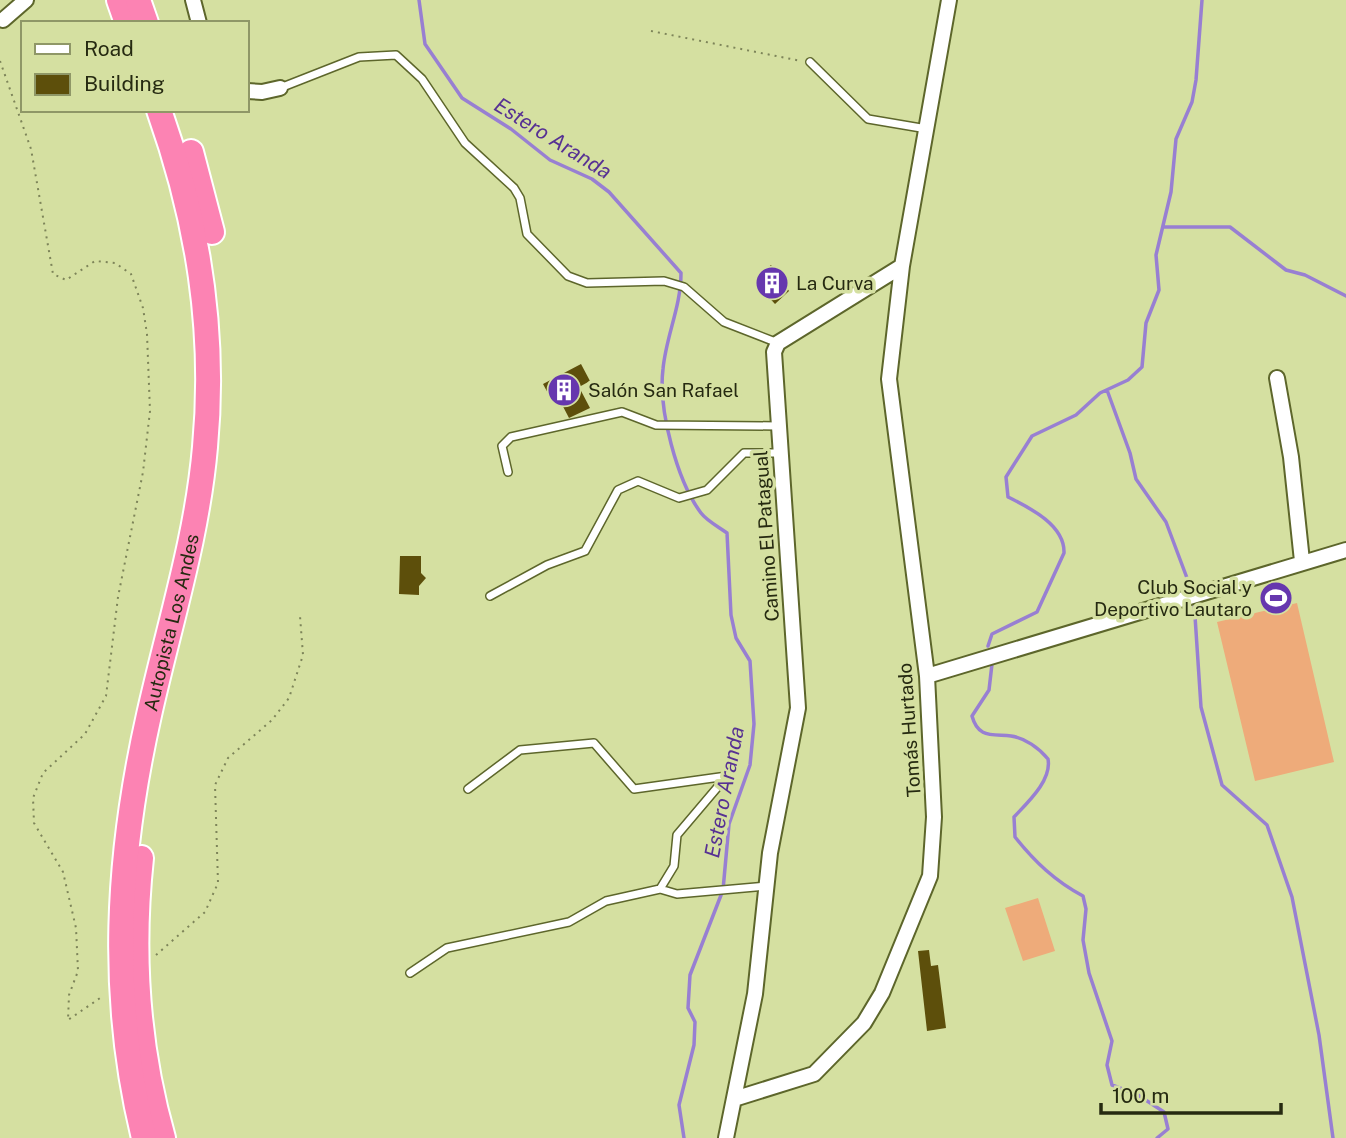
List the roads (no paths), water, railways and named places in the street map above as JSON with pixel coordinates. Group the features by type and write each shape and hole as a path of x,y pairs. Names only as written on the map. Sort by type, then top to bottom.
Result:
{"highway":[{"path":"119,0 126,21"},
{"path":"138,0 145,21"},
{"name":"Autopista Los Andes","path":"145,1138 131,1075 121,998 120,895 142,747 195,527 205,447 208,389 208,330 200,255 181,177 160,112"},
{"name":"Autopista Los Andes","path":"163,1138 148,1073 140,1014 136,924 139,882 155,765 212,523 221,453 225,385 223,323 216,254 204,196 178,112"}],"street":[{"path":"3,20 26,0"},
{"path":"193,0 198,21"},
{"path":"778,343 902,266 949,0"},
{"path":"248,91 262,92 280,88"},
{"name":"Tomás Hurtado","path":"734,1099 802,1079 822,1068 864,1023 882,993 930,876 934,817 927,676 889,379 902,266"},
{"name":"Camino El Patagual","path":"726,1138 755,994 766,886 798,708 779,453 774,352 778,343"},
{"path":"1277,378 1291,457 1302,561"},
{"path":"927,676 1302,561 1346,550"}],"lane":[{"path":"280,88 359,57 396,55 422,79 465,143 514,188 520,198 527,234 568,276 587,284 655,279 684,287 724,322 778,343"},
{"path":"810,62 868,119 927,129"},
{"path":"508,472 502,446 511,437 622,412 656,425 778,426"},
{"path":"490,596 547,565 585,551 618,490 638,481 679,498 707,490 744,453 779,453"},
{"path":"468,789 520,750 594,743 634,789 727,776 677,835 674,866 660,890"},
{"path":"411,973 447,948 569,922 606,901 660,890 677,894 766,886"}],"waterway":[{"name":"Estero Aranda","path":"419,0 425,44 462,98 511,129 550,160 592,179 609,192 681,273 679,298 663,369 666,424 677,464 692,499 704,516 727,533 731,615 736,638 750,661 754,724 750,765 729,824 723,890 690,975 688,1008 695,1022 694,1045 679,1105 684,1138"},
{"path":"988,646 992,634 1037,612 1064,553 1063,543 1053,526 1036,512 1008,497 1006,477 1032,436 1076,415 1100,393 1128,380 1142,367 1146,323 1159,290 1156,255 1171,192 1176,139 1192,102 1196,80 1202,0"},
{"path":"1164,227 1230,227 1286,270 1305,275 1346,296"},
{"path":"1107,390 1130,453 1136,479 1166,522 1193,594"},
{"path":"1194,601 1201,707 1222,785 1267,825 1292,897 1319,1035 1333,1138"},
{"path":"992,664 989,690 972,716 978,728 986,734 1021,739 1036,747 1048,759 1043,783 1014,817 1015,837 1046,870 1083,896 1086,909 1083,940 1089,973 1112,1041 1107,1065 1112,1085 1138,1095 1164,1112 1168,1129 1157,1138"}],"place":[{"name":"La Curva","path":"772,283"},
{"name":"Salón San Rafael","path":"564,390"},
{"name":"Club Social y Deportivo Lautaro","path":"1276,598"}]}
